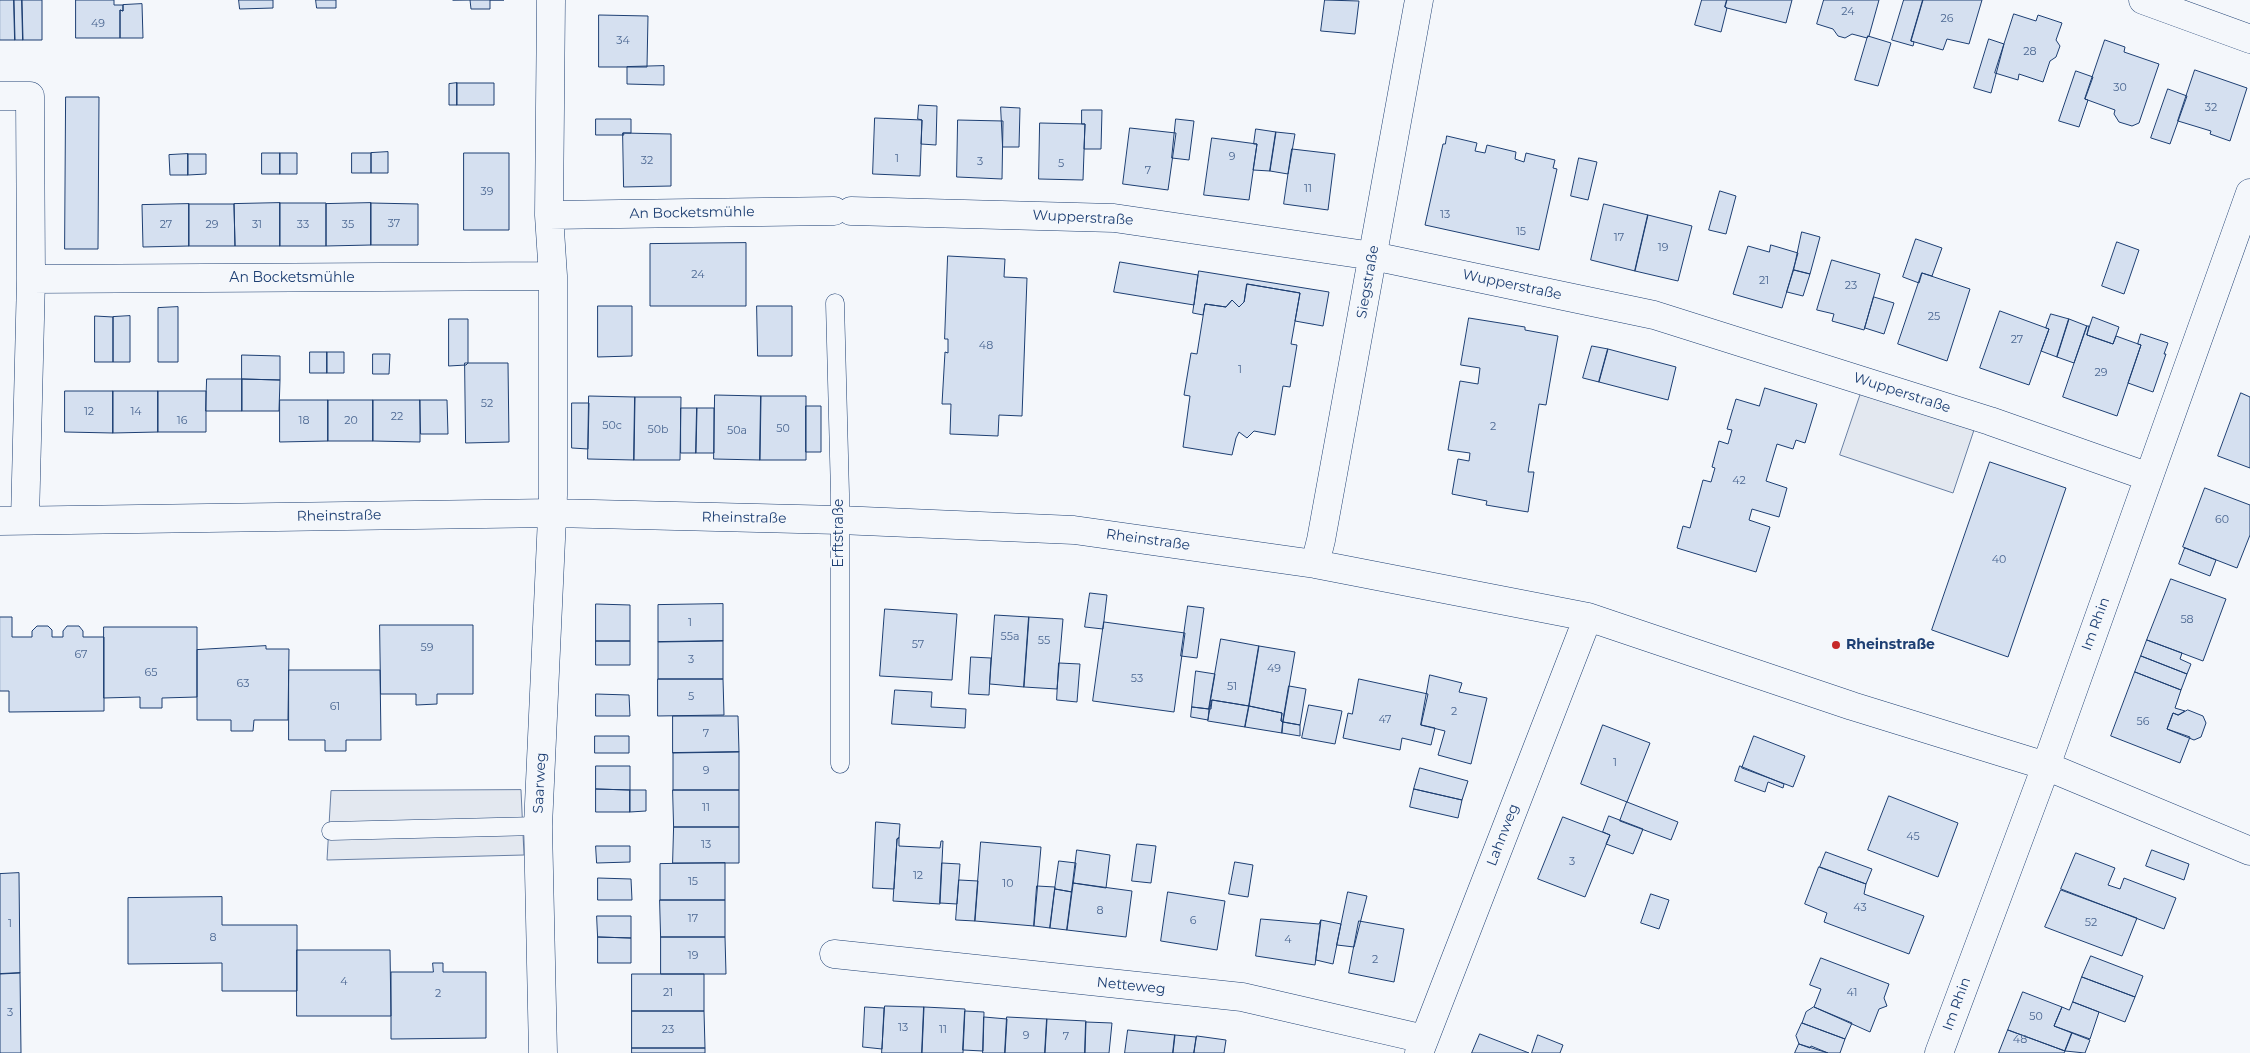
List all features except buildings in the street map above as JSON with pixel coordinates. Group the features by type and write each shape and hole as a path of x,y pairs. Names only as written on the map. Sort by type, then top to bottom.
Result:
{"street":[{"path":"550,0 553,513"},
{"name":"Siegstraße","path":"1315,564 1322,540 1419,0"},
{"path":"2143,0 2250,38"},
{"path":"0,96 30,96 31,280 12,520"},
{"name":"Im Rhin","path":"1939,1053 2046,766 2250,193"},
{"name":"An Bocketsmühle","path":"550,215 843,211"},
{"name":"Wupperstraße","path":"843,211 1114,218 1373,256 1654,314 1990,421 2149,477"},
{"name":"An Bocketsmühle","path":"31,280 553,276"},
{"name":"Rheinstraße","path":"12,520 553,513 839,520 1074,530 1315,564 1588,617 1852,706 2046,766 2250,851"},
{"name":"Saarweg","path":"543,1053 538,826 553,513"},
{"name":"Lahnweg","path":"1422,1046 1588,617"},
{"name":"Netteweg","path":"834,954 1242,998 1422,1046"}],"lane":[{"name":"Erftstraße","path":"835,303 839,520 840,764"},
{"path":"331,831 538,826"}],"shaded area":[{"path":"1862,390 1975,427 1953,493 1840,455"},
{"path":"521,790 524,855 327,860 331,791"}],"place":[{"name":"Rheinstraße","path":"1836,645"}]}
